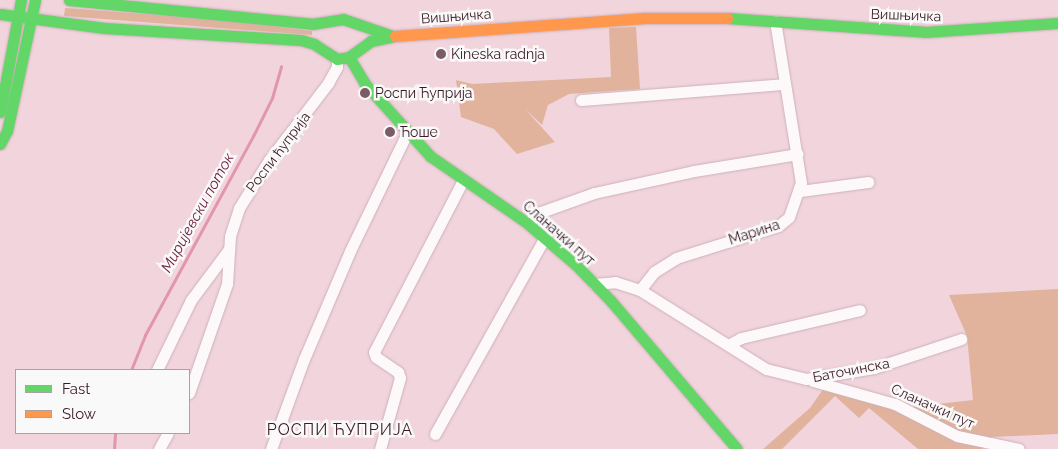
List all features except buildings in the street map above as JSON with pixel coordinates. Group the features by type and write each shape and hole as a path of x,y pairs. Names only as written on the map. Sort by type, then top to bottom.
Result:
{"street":[{"path":"0,106 21,0"},
{"path":"0,144 7,131 35,0"},
{"name":"Вишњичка","path":"69,0 184,8 312,24 343,19 353,24 394,36"},
{"path":"0,14 31,21 271,37 308,42 323,50 348,55 360,39 353,24"},
{"name":"Вишњичка","path":"348,55 371,42 394,36 645,18 776,21 925,32 1058,24"},
{"path":"323,50 321,34 332,21"},
{"name":"Марина","path":"640,290 654,272 676,258 784,223 800,191 798,154 783,84 776,21"},
{"name":"Сланачки пут","path":"348,55 357,74 407,133 438,163 527,223 545,237 594,284 737,449"},
{"name":"Роспи ћуприја","path":"190,390 227,284 229,249 234,218 243,200 269,160 348,55"},
{"path":"581,100 783,84"},
{"path":"271,449 304,359 350,251 407,133"},
{"path":"527,223 541,212 594,193 694,171 798,154"},
{"path":"380,449 400,378 398,372 376,357 374,352 463,180"},
{"path":"800,191 868,182"},
{"path":"436,434 545,237"},
{"path":"157,369 191,300 229,249"},
{"path":"594,284 615,282 640,290"},
{"name":"Баточинска","path":"640,290 766,368 806,379 874,368 961,339"},
{"path":"728,345 741,338 860,310"},
{"name":"Сланачки пут","path":"806,379 889,402 957,436 1019,449"},
{"path":"159,449 167,434"}],"shaded area":[{"path":"65,8 211,19 312,31 312,35 64,16"},
{"path":"636,27 640,89 569,94 548,105 542,125 525,109 555,142 517,154 494,129 461,117 456,80 472,84 611,77 609,28"},
{"path":"1058,289 1058,434 992,437 982,449 918,449 869,408 859,418 835,396 782,449 763,449 810,408 824,388 895,409 973,400 967,336 949,295"}],"waterway":[{"name":"Миријевски поток","path":"131,369 145,335 272,98 281,66"},
{"name":"Миријевски поток","path":"114,449 115,434"}],"traffic: fast":[{"path":"0,112 21,0"},
{"path":"0,144 7,131 35,0"},
{"path":"69,0 312,24 343,19 390,35"},
{"path":"0,14 104,28 301,40 314,44 337,59 349,57 371,41 395,36"},
{"path":"727,18 925,32 1058,23"},
{"path":"349,57 365,84 430,156 527,223 576,265 611,301 737,449"}],"traffic: slow":[{"path":"395,36 645,18 727,18"}],"place":[{"name":"Kineska radnja","path":"441,54"},
{"name":"Роспи Ћуприја","path":"365,93"},
{"name":"Ћоше","path":"390,132"}],"district":[{"name":"РОСПИ ЋУПРИЈА","path":"340,430"}]}
